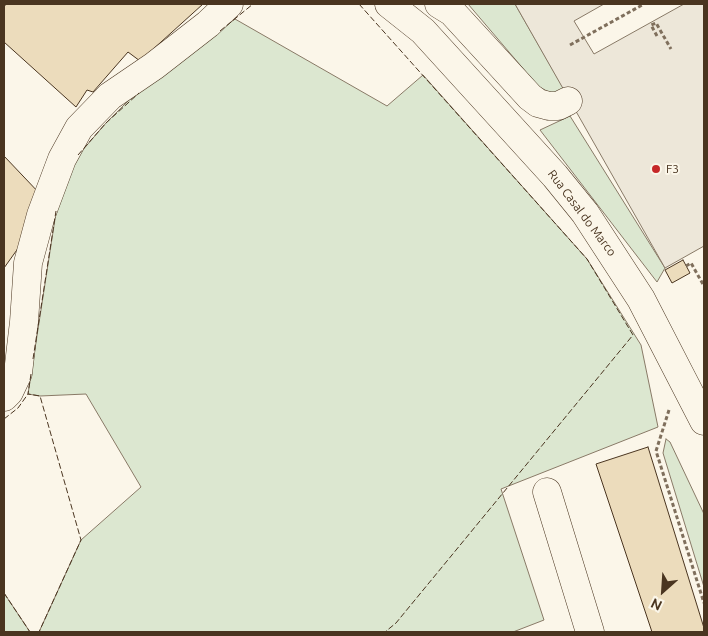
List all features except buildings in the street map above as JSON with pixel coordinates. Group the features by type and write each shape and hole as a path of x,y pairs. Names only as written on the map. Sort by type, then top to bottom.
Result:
{"street":[{"path":"4,397 9,392 18,372 28,263 41,215 62,158 79,128 110,96 154,66 208,24 229,4"},
{"name":"Rua Casal do Marco","path":"389,4 423,31 549,170 585,213 641,298 704,421"},
{"name":"Rua Casal do Marco","path":"411,4 423,31"},
{"path":"439,4 452,12 538,104 558,106 568,101"},
{"path":"547,492 590,632"}],"path":[{"path":"570,45 644,4"},
{"path":"657,36 651,25 656,23 671,49"},
{"path":"686,266 691,264 704,286"},
{"path":"688,387 675,393 656,451 704,603"}],"green space":[{"path":"468,4 515,4 565,91 552,94 538,86"},
{"path":"235,19 387,106 423,75 587,259 641,345 658,427 501,489 544,620 513,632 39,632 81,540 141,487 86,394 40,396 28,394 57,206 75,159 106,123 129,100"},
{"path":"570,116 665,268 657,282 540,130"},
{"path":"666,439 670,442 704,514 704,587 663,453"},
{"path":"4,593 30,632 4,632"}],"shaded area":[{"name":"F3","path":"515,4 604,4 574,21 594,54 684,4 704,4 704,246 665,268"}],"fence":[{"path":"220,31 253,4"},
{"path":"359,4 587,259 633,335 396,623 385,632"},
{"path":"78,155 106,123 139,93"},
{"path":"33,359 56,211"},
{"path":"31,374 28,394 40,396 81,540 39,632"},
{"path":"4,419 18,408 28,394"},
{"path":"4,593 30,632"}],"place":[{"name":"F3","path":"656,169"}]}
